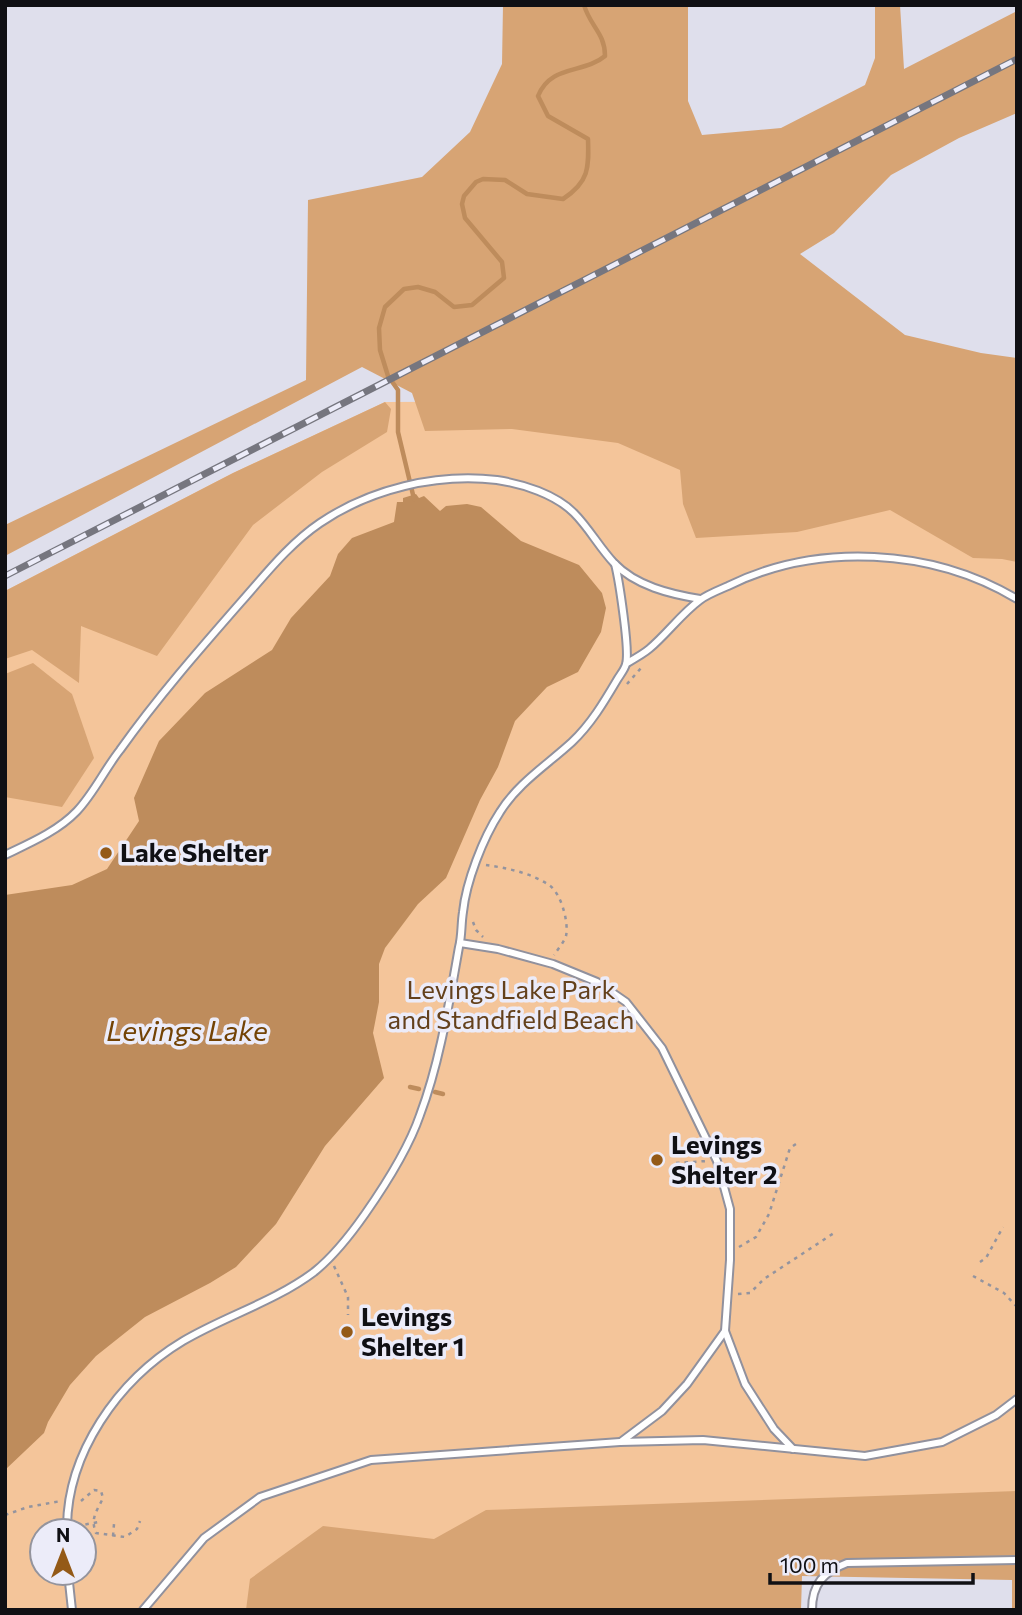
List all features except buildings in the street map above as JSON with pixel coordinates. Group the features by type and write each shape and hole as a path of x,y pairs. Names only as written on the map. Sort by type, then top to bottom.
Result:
{"lane":[{"path":"5,855 47,834 77,811 120,749 186,666 280,559 319,524 364,500 427,481 457,478 497,480 526,486 551,497 573,512 615,564 653,588 700,599"},
{"path":"68,1517 77,1468 92,1435 114,1402 146,1368 183,1342 278,1295 316,1271 348,1238 376,1199 420,1117 434,1070 460,943 470,877 499,813 516,791 573,741 594,718 627,663 648,650 700,599 775,566 811,559 902,560 937,566 972,576 1017,599"},
{"path":"615,564 621,585 627,663"},
{"path":"460,943 498,949 553,964 597,982 626,1002 662,1048 717,1161 730,1209 725,1331 745,1384 774,1429 793,1449"},
{"path":"621,1442 670,1402 687,1384 725,1331"},
{"path":"143,1610 204,1538 260,1497 371,1460 621,1442 703,1440 865,1456 942,1442 996,1415 1017,1399"},
{"path":"812,1610 812,1600 819,1579 829,1570 847,1563 1017,1560"},
{"path":"70,1587 72,1610"}],"path":[{"path":"625,686 647,660"},
{"path":"485,857 483,865 510,869 551,886 561,904 566,937 552,958 563,961"},
{"path":"472,921 485,939"},
{"path":"738,1237 737,1248 756,1237 769,1214 790,1148 796,1144"},
{"path":"676,1163 717,1161"},
{"path":"981,1262 986,1258 1003,1227"},
{"path":"727,1295 750,1293 764,1279 834,1233"},
{"path":"329,1257 339,1273 348,1297 348,1315"},
{"path":"973,1276 1004,1293 1017,1307"},
{"path":"5,1515 28,1507 70,1500 78,1502 94,1490 101,1491 103,1498 94,1517"},
{"path":"98,1533 125,1537 136,1530 140,1521"},
{"path":"113,1536 114,1524"}],"green space":[{"name":"Levings Lake Park and Standfield Beach","path":"1017,400 1017,1548 495,1610 5,1610 5,591 233,473 385,402"}],"shaded area":[{"path":"503,5 688,5 688,101 702,135 781,128 865,85 875,58 875,5 900,5 904,69 1017,11 1017,113 959,138 891,175 834,233 800,254 905,335 981,353 1017,358 1017,562 973,558 890,510 797,532 696,538 683,504 680,470 618,443 512,429 425,431 412,393 362,367 5,556 5,525 306,380 308,200 422,177 470,132 502,64"},
{"path":"385,402 391,409 387,432 322,472 253,525 157,656 81,626 79,683 32,650 5,659 5,591 233,473"},
{"path":"33,663 72,694 94,758 62,807 5,797 5,674"},
{"path":"1017,1491 1017,1610 1012,1610 1012,1580 802,1576 801,1610 246,1610 250,1579 323,1526 434,1539 486,1510"}],"water":[{"name":"Levings Lake","path":"416,494 419,498 424,496 440,511 446,506 467,504 481,507 521,541 579,565 602,593 606,608 601,632 578,672 547,687 515,721 498,767 480,800 446,878 418,904 385,948 379,964 379,1002 373,1033 384,1078 325,1146 276,1224 236,1267 145,1317 96,1356 70,1385 44,1433 5,1470 5,895 72,885 107,869 139,821 134,798 159,741 205,693 272,650 291,618 330,576 338,554 352,538 394,522 397,502 403,502 403,498"}],"waterway":[{"path":"414,499 398,432 398,390 388,376 380,350 379,328 385,307 404,289 418,287 435,292 454,307 472,305 504,278 502,262 465,218 462,204 464,196 476,182 483,179 505,180 527,194 563,199 583,180 588,158 588,139 548,116 538,96 544,86 559,74 597,62 605,56 603,41 584,5"},
{"path":"410,1087 419,1089"},
{"path":"435,1092 443,1094"}],"railway":[{"path":"5,576 1017,59"}],"place":[{"name":"Lake Shelter","path":"106,853"},
{"name":"Levings Shelter 2","path":"657,1160"},
{"name":"Levings Shelter 1","path":"347,1332"}]}
